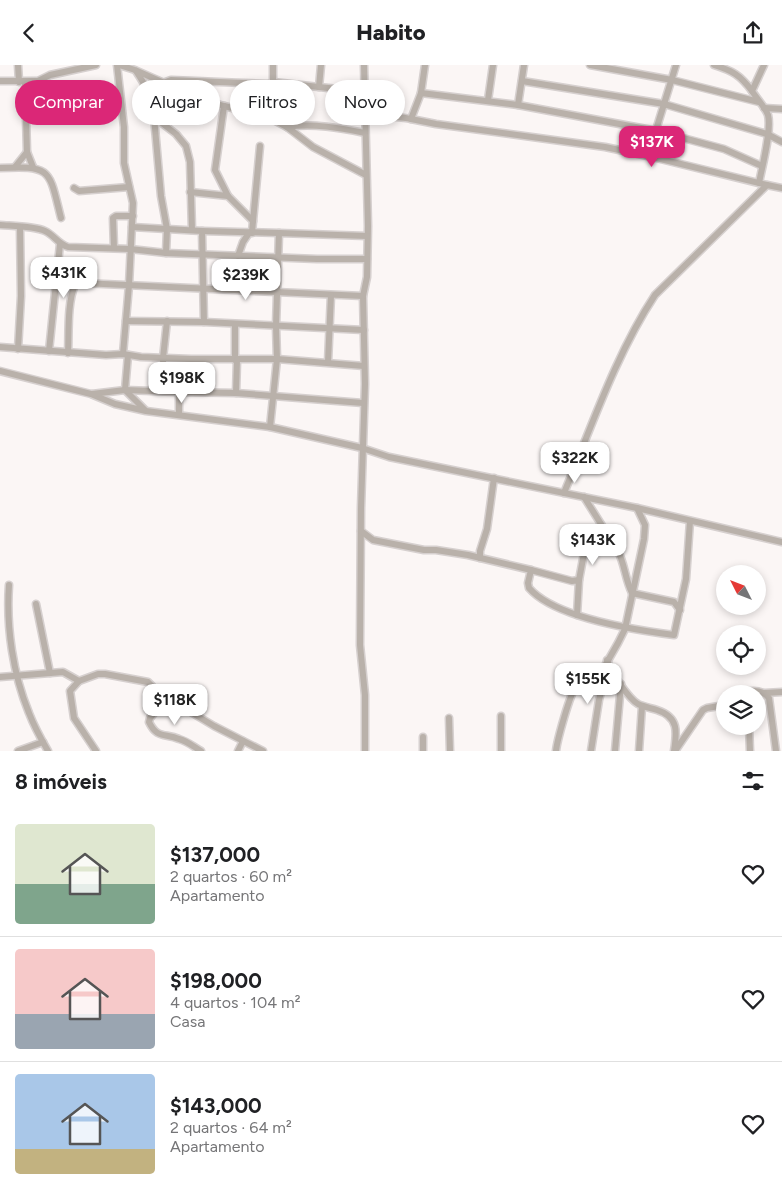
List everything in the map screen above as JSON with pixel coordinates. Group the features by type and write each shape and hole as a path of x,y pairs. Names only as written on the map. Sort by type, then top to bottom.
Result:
{"street":[{"path":"18,65 22,80"},
{"path":"40,80 50,75 84,66 96,65"},
{"path":"146,411 125,390 126,321 133,203 124,163 124,127 118,65 135,70 156,80"},
{"path":"271,80 273,65"},
{"path":"319,87 321,65"},
{"path":"364,65 365,80"},
{"path":"411,119 420,93 425,65"},
{"path":"488,101 493,65"},
{"path":"518,105 524,65"},
{"path":"590,65 672,80 759,102"},
{"path":"648,156 676,65"},
{"path":"714,65 733,71 744,80 764,108 768,118 766,151 759,183"},
{"path":"752,91 764,65"},
{"path":"135,70 142,80"},
{"path":"0,81 15,82"},
{"path":"522,81 664,104 767,134 782,142"},
{"path":"315,87 325,88"},
{"path":"420,93 518,105 656,131 724,149 762,166"},
{"path":"220,105 230,107"},
{"path":"224,106 215,170 228,196 253,221"},
{"path":"764,108 782,109"},
{"path":"405,118 604,147 782,189"},
{"path":"25,125 27,152 33,167"},
{"path":"155,125 162,209 167,229 166,253"},
{"path":"164,125 176,134 186,147 190,162 192,230"},
{"path":"284,125 313,147 366,175"},
{"path":"365,125 367,277 363,296 364,366 360,531 360,629 365,695 365,751"},
{"path":"287,127 321,126 365,129 369,125"},
{"path":"238,255 242,242 251,233 260,146"},
{"path":"15,167 27,152"},
{"path":"0,168 33,167 42,171 50,179 61,219"},
{"path":"564,493 611,379 650,304 662,288 767,185"},
{"path":"74,188 80,191 129,187"},
{"path":"190,192 228,196"},
{"path":"114,248 113,218 116,216 133,216"},
{"path":"0,225 42,230 60,244 76,248 114,248 166,253 367,259"},
{"path":"18,349 21,296 20,227"},
{"path":"132,227 367,236"},
{"path":"202,231 204,322"},
{"path":"270,427 277,359 276,292 279,233"},
{"path":"49,351 60,244"},
{"path":"68,353 69,317 75,285 82,283 363,296"},
{"path":"328,362 331,295"},
{"path":"126,321 204,322 364,330"},
{"path":"164,391 163,358 167,321"},
{"path":"235,325 236,393"},
{"path":"0,347 163,358 277,359 364,366"},
{"path":"0,371 91,394 115,405 146,411 270,427 362,448 389,457 637,508 782,542"},
{"path":"91,394 125,390 236,393 363,403"},
{"path":"115,392 115,405"},
{"path":"179,392 179,414"},
{"path":"480,558 494,478"},
{"path":"584,497 618,551 622,560 626,583 632,593 674,602 680,610"},
{"path":"556,751 558,735 575,689 582,684 594,682 598,678 624,629 644,539 645,525 637,508"},
{"path":"531,570 528,583 529,588 547,603 577,615 624,629 674,635 686,579 690,521"},
{"path":"360,531 373,540 480,558 572,581 579,580"},
{"path":"577,615 579,580 585,548"},
{"path":"9,585 8,605 18,677 29,715 48,751"},
{"path":"36,604 50,673"},
{"path":"608,662 634,701 642,706 659,711 673,721 677,731 675,751"},
{"path":"591,751 608,662"},
{"path":"0,677 63,672 78,681"},
{"path":"96,751 73,714 70,691 78,681 98,674 148,683 152,686 156,696 174,702 214,726 263,751"},
{"path":"615,751 621,684"},
{"path":"766,693 782,692"},
{"path":"766,694 769,698 776,751"},
{"path":"166,699 150,718 151,727 162,735 181,739 201,751"},
{"path":"639,751 642,706"},
{"path":"675,751 703,710 716,706"},
{"path":"501,716 501,751"},
{"path":"449,718 450,751"},
{"path":"749,735 750,751"},
{"path":"423,737 423,751"},
{"path":"238,751 243,741"},
{"path":"18,751 43,742"}]}
